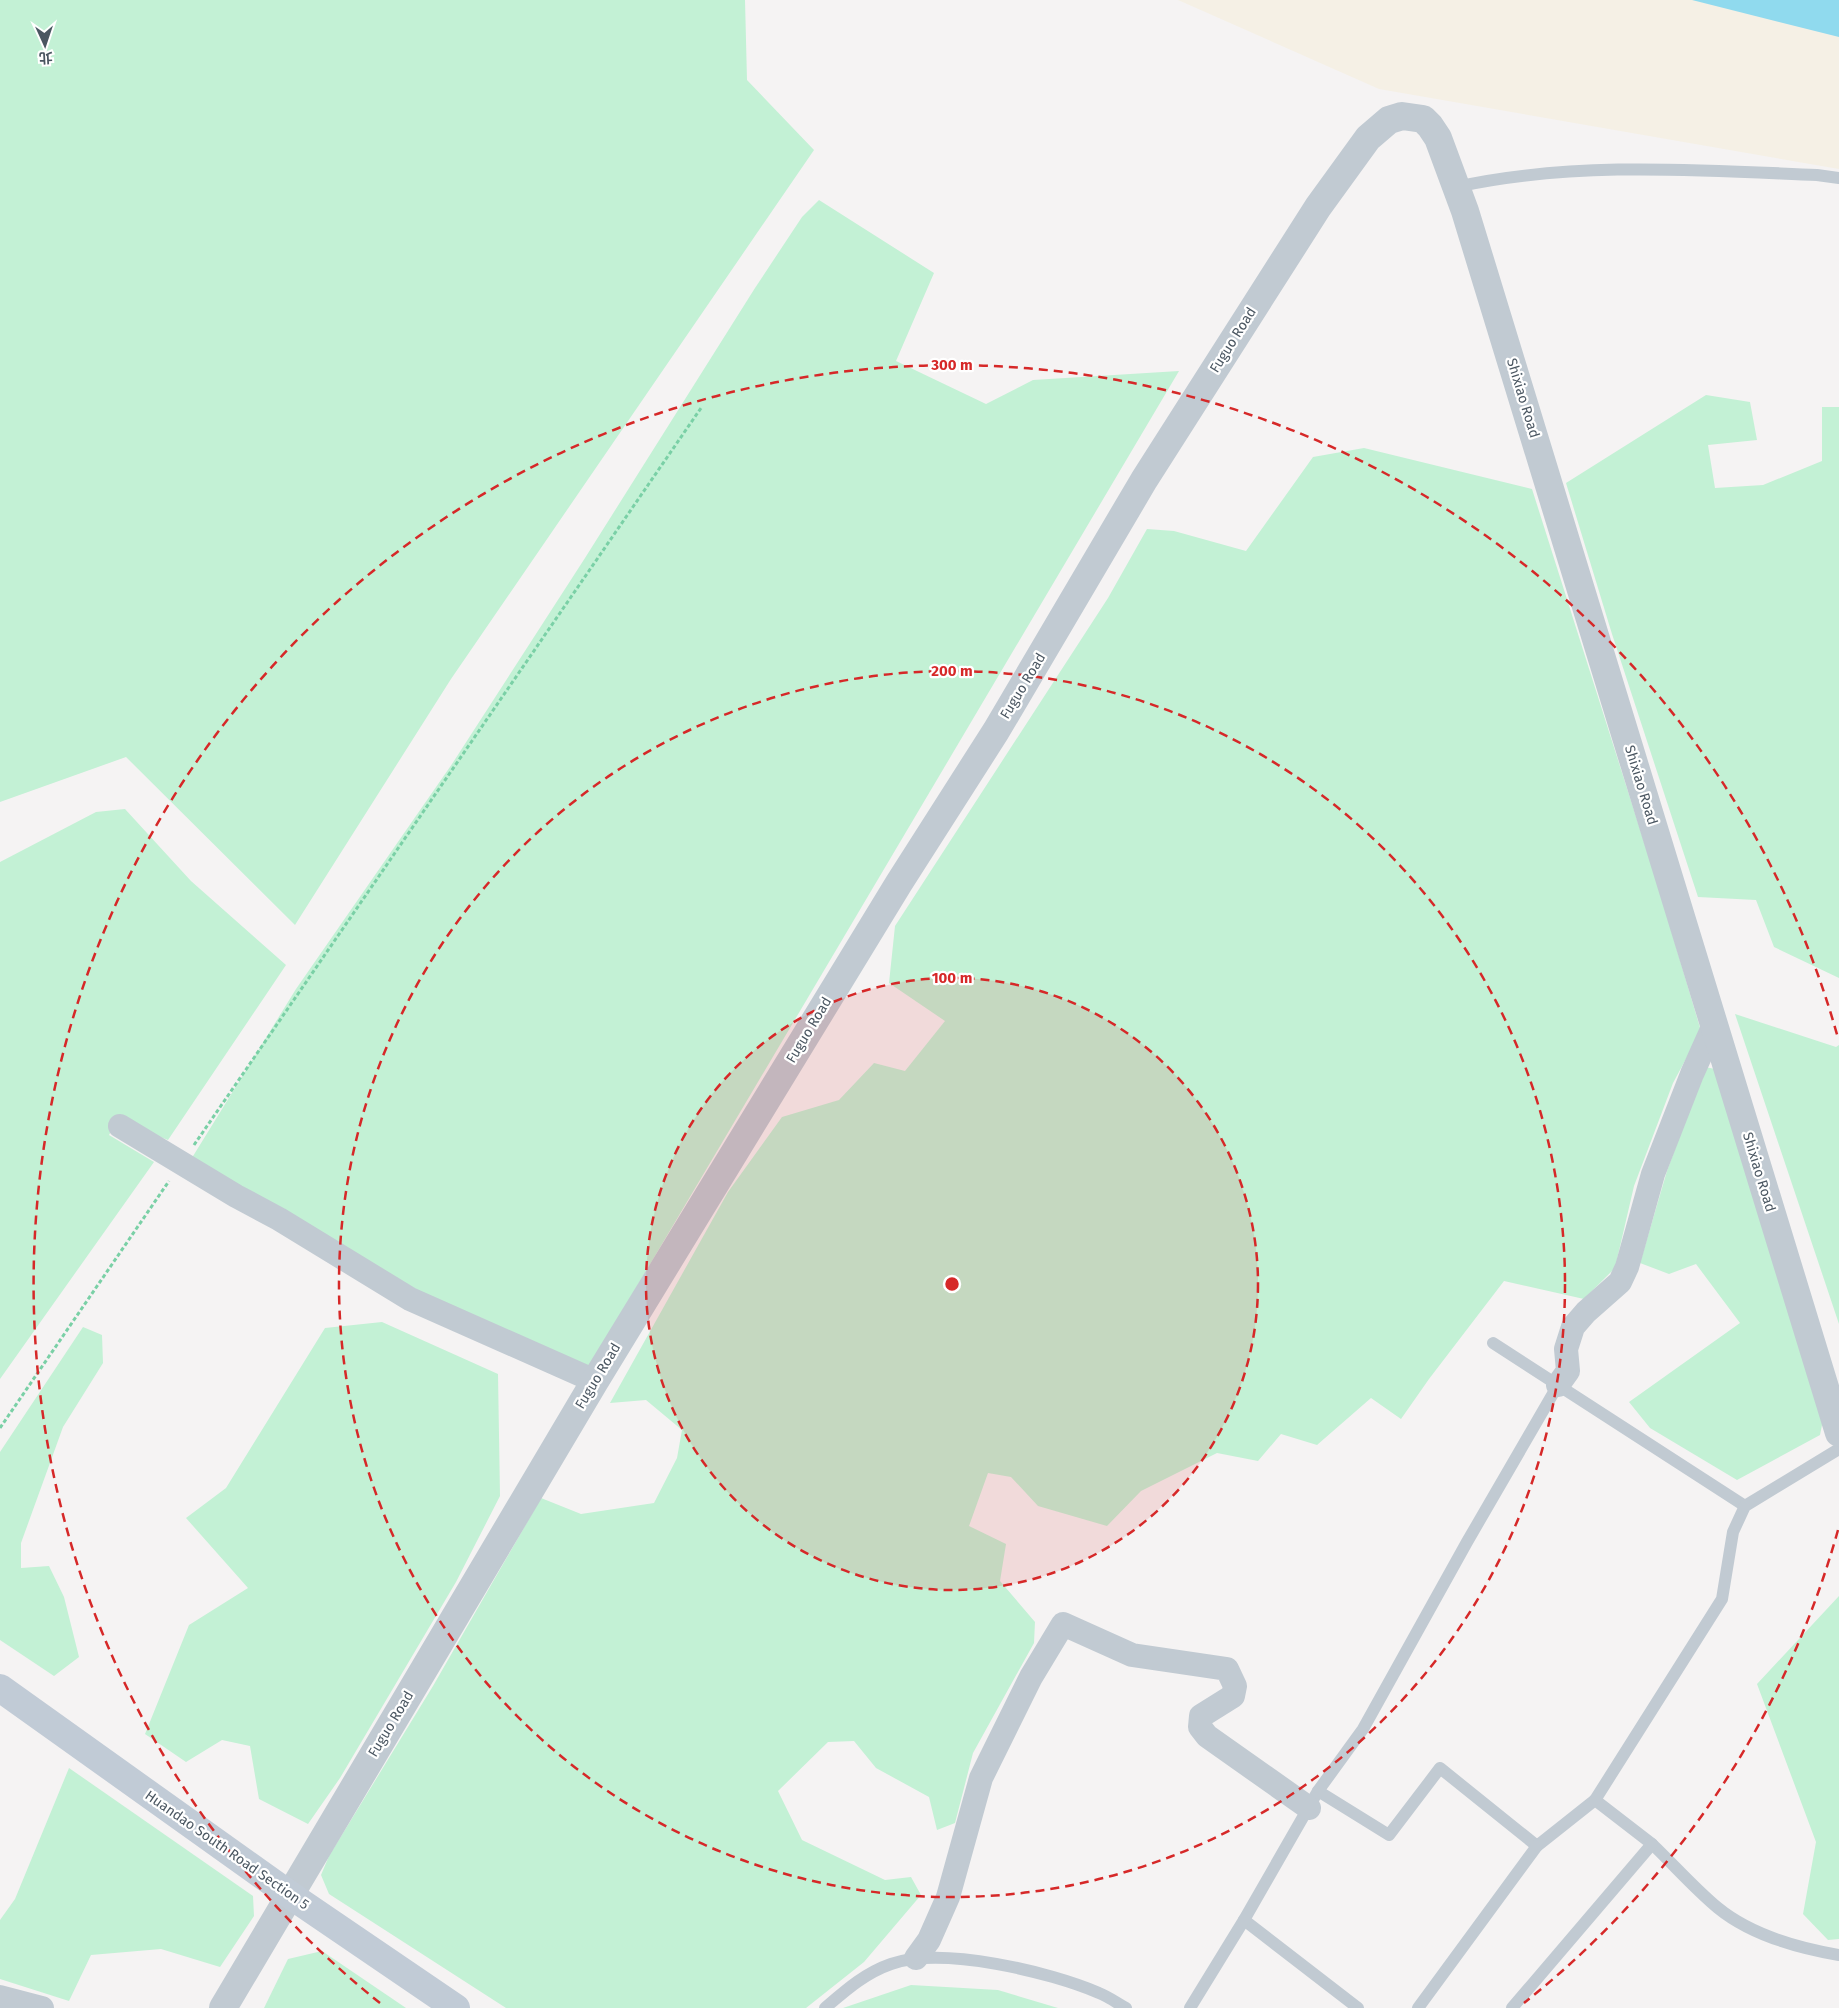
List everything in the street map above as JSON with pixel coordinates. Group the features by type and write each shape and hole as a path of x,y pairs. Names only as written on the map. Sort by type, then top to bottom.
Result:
{"main road":[{"name":"Huandao South Road Section 5","path":"0,1688 290,1895 456,2008"}],"street":[{"name":"Fuguo Road","path":"223,2008 595,1381 898,883 996,731 1144,480 1318,207 1368,138 1379,126 1402,116 1423,119 1438,138"},
{"name":"Shixiao Road","path":"1438,138 1476,246 1839,1433"},
{"path":"1558,1385 1568,1371 1566,1349 1573,1327 1586,1312 1620,1282 1627,1267 1653,1174 1682,1098 1714,1026"},
{"path":"120,1126 236,1196 279,1219 410,1299 595,1381"},
{"path":"916,1958 929,1940 948,1897 981,1778 1031,1677 1063,1624 1132,1655 1227,1669 1235,1686 1233,1696 1201,1716 1200,1727 1206,1736 1314,1799"},
{"path":"0,1997 42,2008"}],"lane":[{"path":"1456,188 1494,179 1529,174 1669,169 1839,178"},
{"path":"1493,1343 1745,1506"},
{"path":"1190,2008 1244,1920 1314,1799 1363,1729 1558,1385"},
{"path":"1418,2008 1537,1846 1596,1800 1722,1598 1733,1532 1745,1506 1839,1449"},
{"path":"1314,1799 1389,1835 1440,1768 1537,1846"},
{"path":"1596,1800 1652,1844 1718,1908 1746,1927 1801,1947 1839,1956"},
{"path":"1512,2008 1652,1844"},
{"path":"1244,1920 1358,2008"},
{"path":"825,2008 852,1984 873,1972 892,1964 916,1958 962,1960 1044,1975 1072,1982 1102,1994 1126,2008"}],"path":[{"path":"0,1428 701,408"}],"green space":[{"path":"0,0 745,0 747,80 814,150 451,679 295,925 126,757 0,802"},
{"path":"819,200 934,273 896,361 986,404 1033,380 1179,371 588,1369 472,1321 190,1161 296,989 452,764 585,558 755,288 802,217"},
{"path":"1706,395 1750,402 1757,440 1708,445 1715,488 1763,485 1822,461 1822,407 1839,407 1839,978 1774,947 1756,900 1698,897 1612,634 1566,483"},
{"path":"1364,448 1532,489 1658,886 1701,1031 1673,1083 1634,1186 1615,1268 1584,1299 1504,1281 1401,1419 1371,1398 1317,1445 1281,1434 1258,1461 1217,1453 1141,1491 1107,1526 1038,1506 1011,1477 988,1473 969,1526 1006,1544 1000,1581 1035,1622 1034,1643 973,1753 955,1823 937,1830 929,1797 876,1768 854,1741 828,1742 778,1791 802,1840 885,1880 911,1877 921,1895 864,1962 806,2008 506,2008 329,1894 321,1875 329,1856 433,1686 541,1498 581,1514 654,1503 677,1458 682,1430 646,1400 610,1403 728,1192 782,1117 839,1100 874,1063 905,1071 945,1021 889,983 895,926 1108,598 1147,529 1174,531 1246,551 1313,457"},
{"path":"125,809 191,881 286,965 168,1140 117,1120 109,1135 154,1162 0,1379 0,862 96,812"},
{"path":"1735,1014 1836,1047 1839,1045 1839,1324"},
{"path":"1705,1067 1715,1069 1824,1415 1820,1435 1737,1480 1650,1428 1629,1402 1740,1323 1696,1264 1669,1274 1640,1263 1667,1171"},
{"path":"382,1322 498,1374 500,1496 456,1582 340,1778 308,1824 259,1799 250,1746 222,1740 186,1762 145,1734 189,1625 248,1588 186,1518 226,1488 325,1328"},
{"path":"83,1327 102,1335 103,1363 63,1427 21,1543 21,1568 49,1566 64,1597 79,1657 54,1676 0,1640 0,1452"},
{"path":"1839,1596 1839,1939 1828,1940 1803,1914 1816,1842 1757,1684"},
{"path":"69,1768 253,1896 254,1916 220,1967 161,1949 91,1955 69,2001 0,1979 0,1920 15,1899"},
{"path":"322,1951 406,2008 264,2008 288,1959"},
{"path":"911,1985 998,1990 1058,2008 843,2008"}],"sand":[{"path":"1178,0 1839,0 1839,169 1379,89"}],"water":[{"path":"1692,0 1839,0 1839,37"}]}
